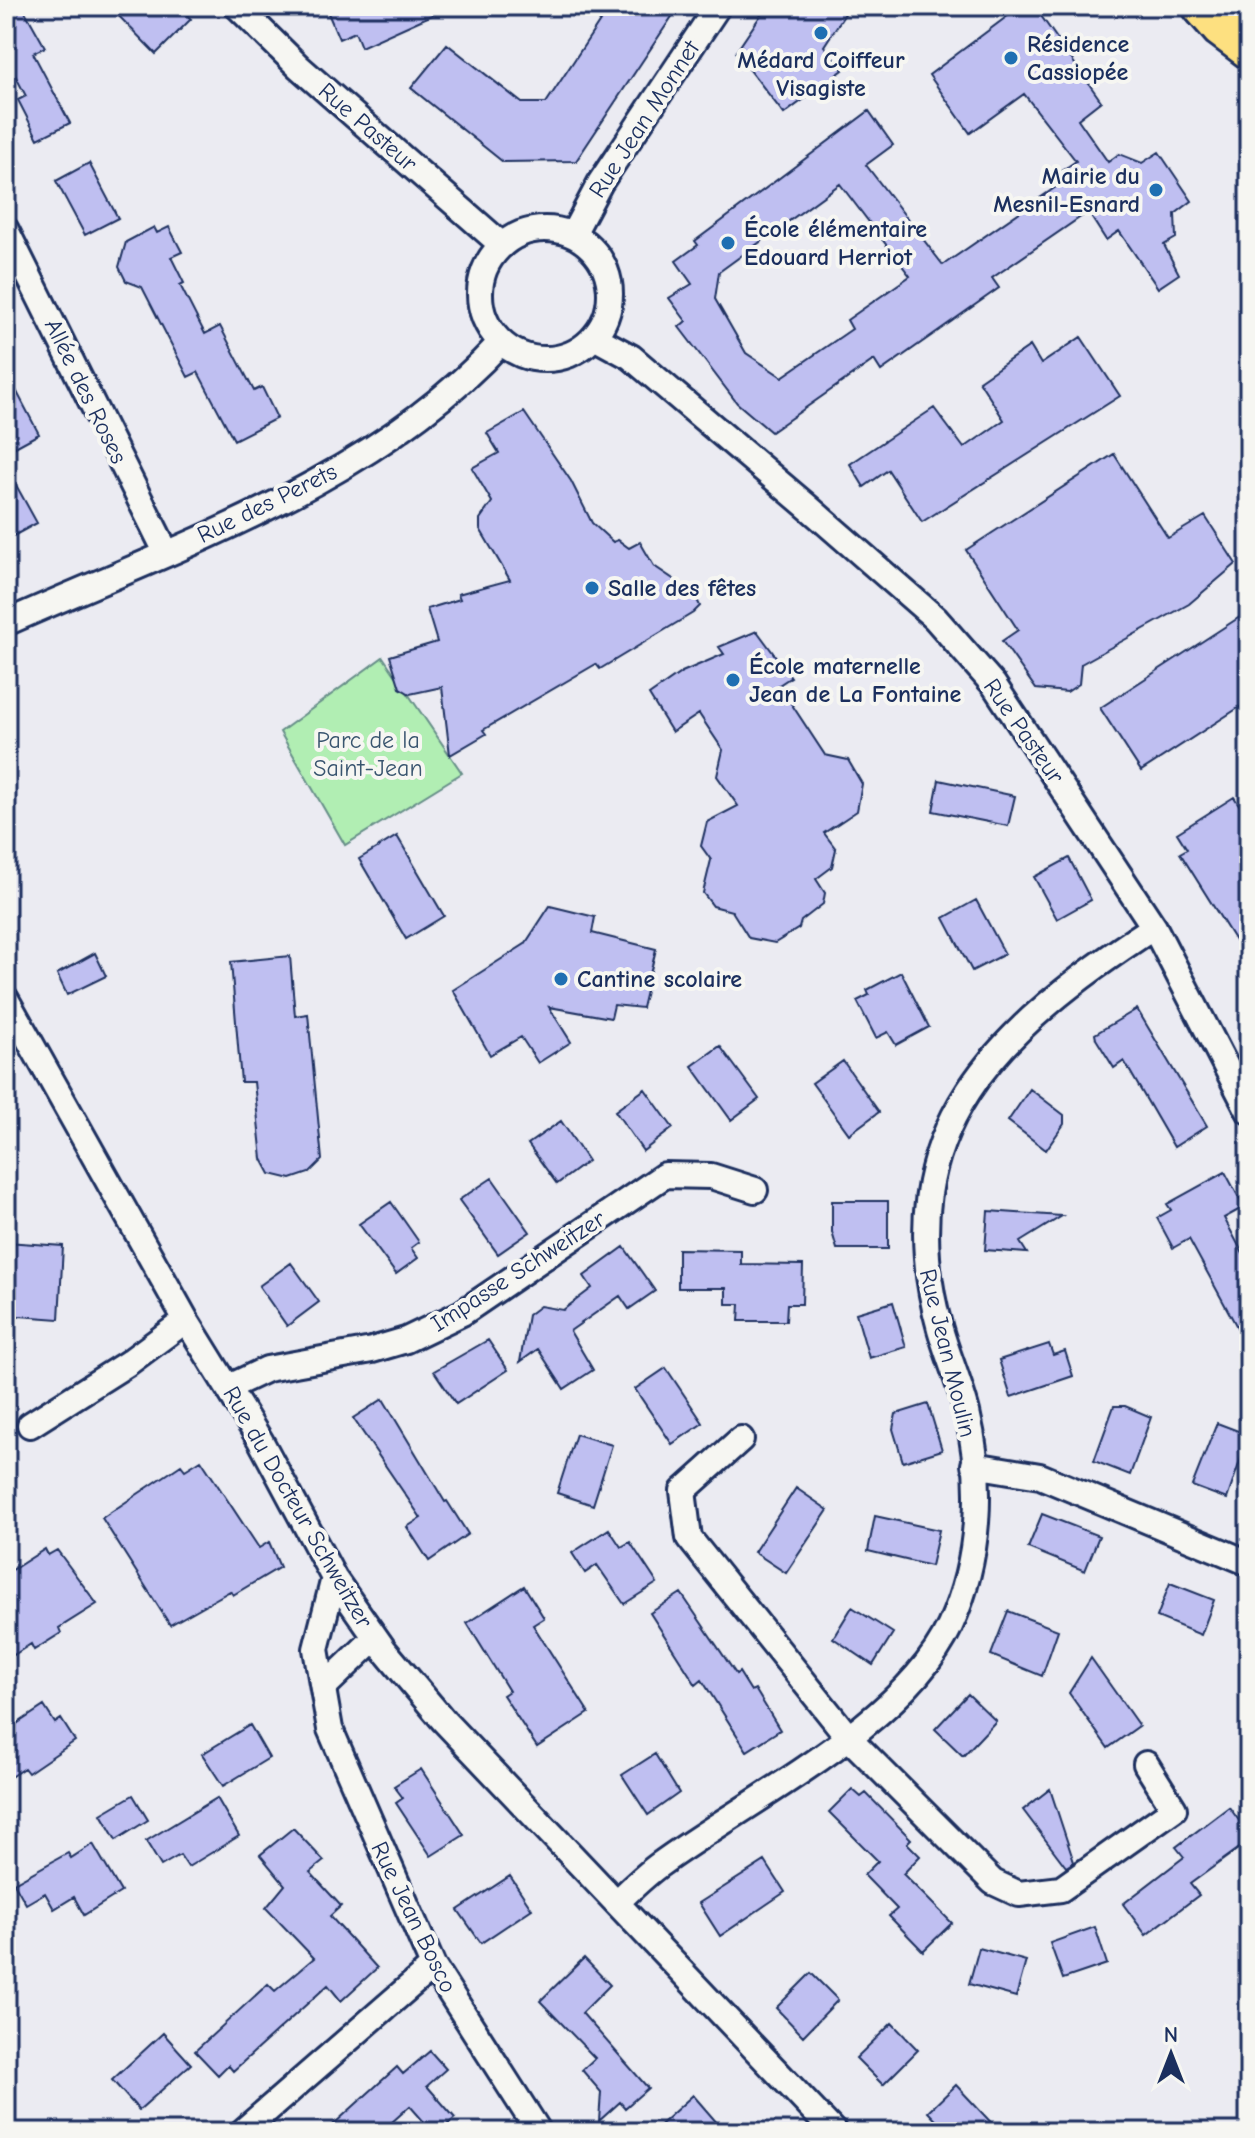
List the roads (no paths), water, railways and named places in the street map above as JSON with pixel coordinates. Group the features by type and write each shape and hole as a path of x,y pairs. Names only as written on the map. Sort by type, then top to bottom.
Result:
{"main road":[{"path":"1202,6 1221,28 1249,49"}],"street":[{"name":"Rue Pasteur","path":"237,6 299,67 502,245"},
{"name":"Rue Jean Monnet","path":"573,234 600,183 718,6"},
{"path":"536,229 573,234 590,246 602,261 609,281 608,311 594,337 578,351 558,358 518,353 501,342 487,324 480,293 488,261 502,245 536,229"},
{"name":"Allée des Roses","path":"6,230 166,552"},
{"name":"Rue Pasteur","path":"594,337 631,357 935,618 994,685 1154,927 1249,1111"},
{"name":"Rue des Perets","path":"6,623 283,499 368,452 463,383 501,342"},
{"name":"Rue Jean Moulin","path":"617,1902 658,1866 849,1738 919,1674 949,1628 973,1565 978,1496 967,1414 941,1332 924,1249 931,1179 947,1131 970,1086 1020,1029 1116,952 1154,927"},
{"name":"Rue du Docteur Schweitzer","path":"6,999 186,1320 229,1387 334,1578 375,1638 444,1721 834,2132"},
{"name":"Impasse Schweitzer","path":"229,1387 267,1369 372,1350 433,1328 462,1313 665,1175 711,1176 755,1190"},
{"path":"30,1425 128,1363 186,1320"},
{"path":"741,1439 683,1491 689,1538 849,1738 993,1882 1019,1894 1061,1889 1174,1809 1146,1764"},
{"path":"974,1465 1040,1476 1249,1563"},
{"name":"Rue Jean Bosco","path":"334,1578 316,1649 325,1686 330,1729 433,1966 539,2132"},
{"path":"325,1686 375,1638"},
{"path":"242,2132 433,1966"}],"place":[{"name":"Médard Coiffeur Visagiste","path":"821,33"},
{"name":"Résidence Cassiopée","path":"1011,58"},
{"name":"Mairie du Mesnil-Esnard","path":"1156,190"},
{"name":"École élémentaire Edouard Herriot","path":"728,243"},
{"name":"Salle des fêtes","path":"592,588"},
{"name":"École maternelle Jean de La Fontaine","path":"733,680"},
{"name":"Cantine scolaire","path":"561,979"}],"park label":[{"name":"Parc de la Saint-Jean","path":"368,754"}]}
